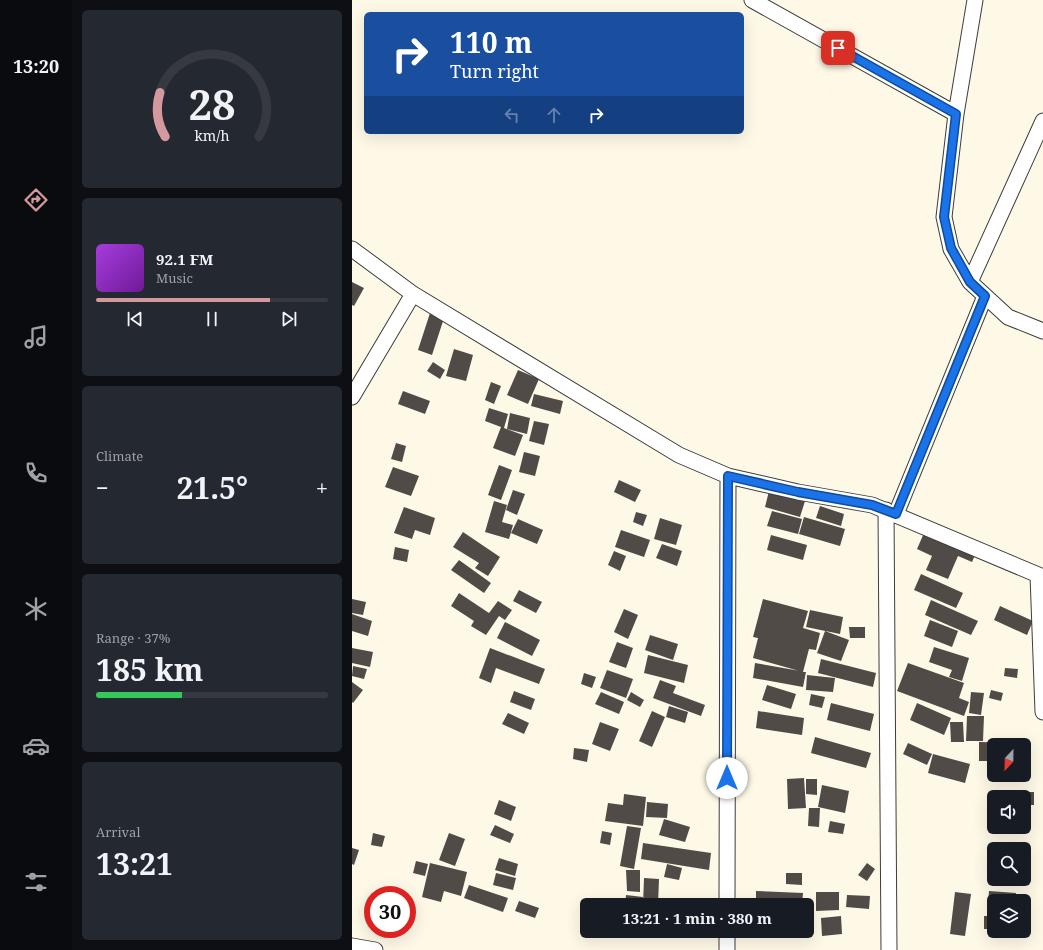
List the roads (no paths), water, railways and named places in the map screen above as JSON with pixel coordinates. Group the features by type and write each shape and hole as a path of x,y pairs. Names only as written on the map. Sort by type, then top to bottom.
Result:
{"street":[{"path":"752,0 956,114"},
{"path":"975,0 956,114 944,217 951,248 970,282 1008,317 1043,331"},
{"path":"970,282 1043,121"},
{"path":"352,249 412,294 679,455 728,476 798,492 872,505 1040,576 1043,712"},
{"path":"352,397 412,294"},
{"path":"889,950 891,512 985,296"},
{"path":"727,898 728,476"},
{"path":"727,938 727,950"},
{"path":"352,946 375,950"}]}
